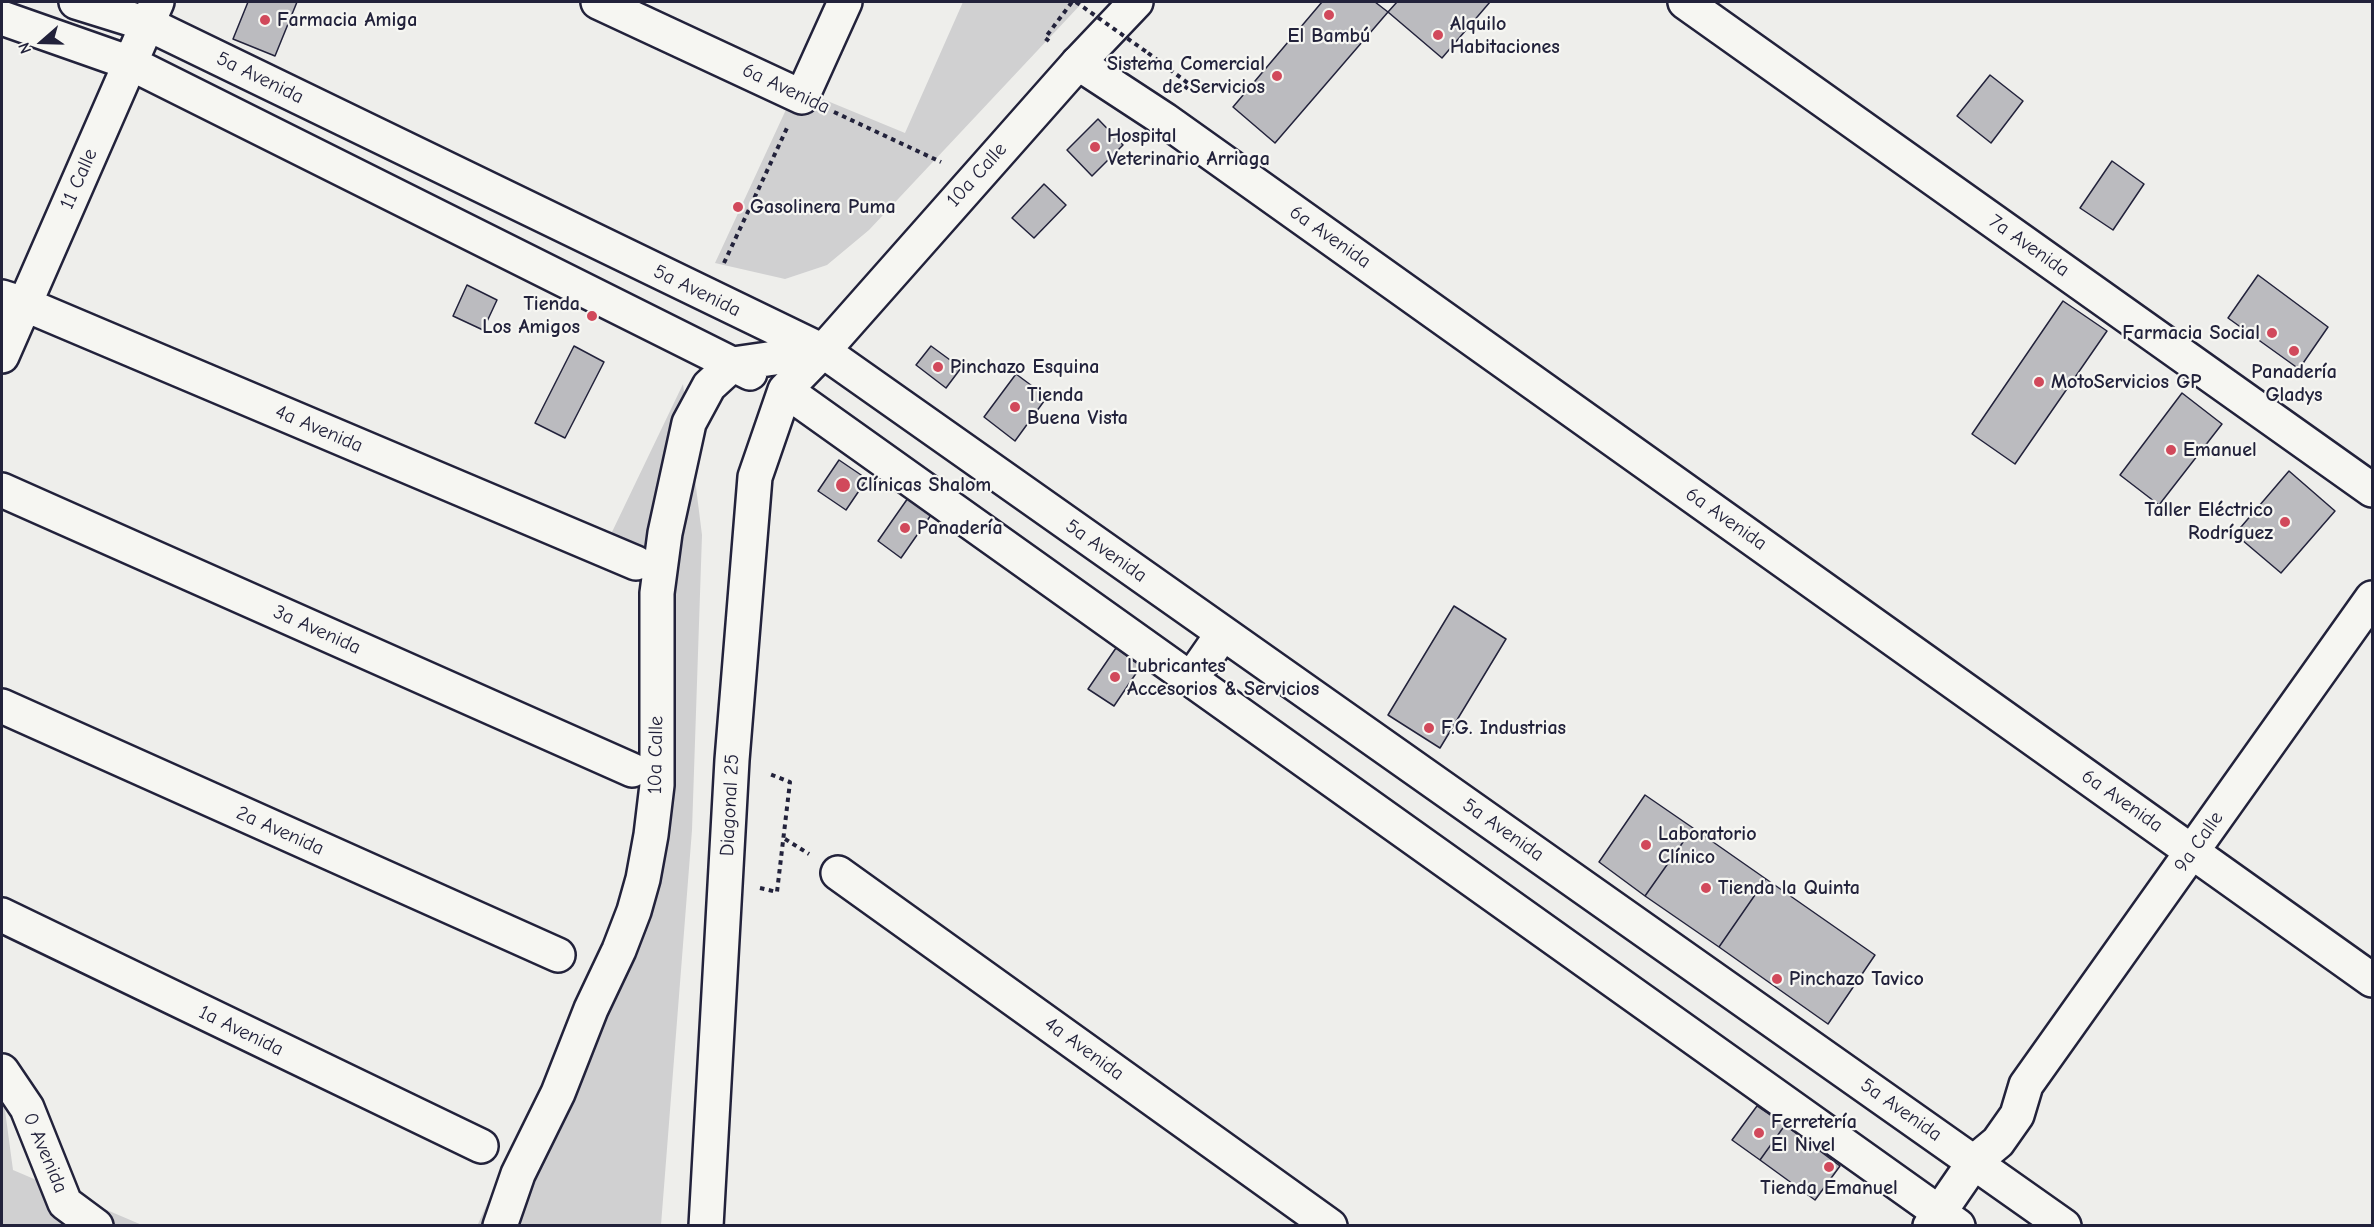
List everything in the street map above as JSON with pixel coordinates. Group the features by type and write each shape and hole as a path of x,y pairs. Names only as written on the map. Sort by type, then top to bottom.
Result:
{"street":[{"name":"5a Avenida","path":"76,2 152,13 708,296 822,351 2064,1226"},
{"path":"802,97 845,2"},
{"name":"10a Calle","path":"785,390 1078,63 1136,2"},
{"name":"7a Avenida","path":"1684,2 2373,490"},
{"name":"6a Avenida","path":"616,5 802,97"},
{"name":"11 Calle","path":"2,356 13,301 130,63 152,13"},
{"path":"2,18 130,63 785,390 1191,679 1942,1221"},
{"name":"6a Avenida","path":"1078,63 1165,120 2373,980"},
{"name":"4a Avenida","path":"13,301 636,562"},
{"path":"733,364 822,351"},
{"name":"10a Calle","path":"500,1226 518,1174 558,1093 591,1009 619,950 643,879 657,785 657,593 665,533 689,423 709,386 733,364"},
{"name":"Diagonal 25","path":"706,1226 732,760 755,477 785,390"},
{"name":"3a Avenida","path":"2,490 632,770"},
{"name":"9a Calle","path":"1942,1221 1974,1162 1981,1130 1987,1120 2000,1102 2026,1085 2373,598"},
{"path":"1191,679 1222,633"},
{"name":"2a Avenida","path":"2,706 558,955"},
{"name":"4a Avenida","path":"838,873 1330,1226"},
{"name":"1a Avenida","path":"2,915 481,1146"},
{"name":"0 Avenida","path":"2,1071 27,1107 65,1203 96,1226"}],"path":[{"path":"1045,38 1075,2 1149,53 1189,84"},
{"name":"6a Avenida","path":"802,97 974,178"},
{"path":"708,296 802,97"},
{"path":"780,875 788,805"}],"shaded area":[{"path":"963,2 1083,2 869,230 827,265 785,279 715,263 796,88 905,133"},
{"path":"683,384 702,535 692,830 661,1225 477,1226 624,908 666,603 612,532"},
{"path":"2,1088 13,1170 142,1225 2,1225"}],"building":[{"name":"Farmacia Amiga","path":"248,2 297,2 275,56 233,39"},
{"path":"1322,2 1375,2 1388,12 1275,143 1233,107"},
{"name":"Alquilo Habitaciones","path":"1397,2 1490,2 1442,58 1388,12"},
{"path":"1990,75 2023,101 1991,143 1957,116"},
{"name":"Hospital Veterinario Arriaga","path":"1098,119 1123,145 1092,176 1067,150"},
{"path":"2112,161 2144,184 2113,230 2080,208"},
{"path":"1044,184 1066,205 1034,238 1012,218"},
{"path":"2258,275 2328,327 2299,369 2228,318"},
{"path":"467,285 497,300 483,330 453,316"},
{"name":"MotoServicios GP","path":"2063,301 2107,331 2015,464 1972,434"},
{"path":"574,346 604,362 565,438 535,423"},
{"name":"Pinchazo Esquina","path":"931,346 961,368 946,388 916,365"},
{"name":"Tienda Buena Vista","path":"1016,374 1047,397 1015,441 984,417"},
{"name":"Emanuel","path":"2182,393 2222,424 2159,505 2120,475"},
{"name":"Clínicas Shalom","path":"839,460 867,479 846,510 818,491"},
{"name":"Taller Eléctrico Rodríguez","path":"2289,471 2335,511 2281,573 2235,534"},
{"name":"Panadería","path":"908,498 931,515 901,558 878,541"},
{"path":"1454,606 1506,639 1440,748 1388,715"},
{"name":"Lubricantes Accesorios & Servicios","path":"1116,648 1141,666 1114,706 1088,689"},
{"name":"Laboratorio Clínico","path":"1645,795 1693,828 1645,896 1599,862"},
{"name":"Tienda la Quinta","path":"1693,828 1766,879 1719,947 1645,896"},
{"path":"1766,879 1875,955 1828,1024 1719,947"},
{"name":"Ferretería El Nivel","path":"1757,1106 1785,1125 1760,1160 1732,1140"},
{"path":"1785,1125 1840,1166 1815,1200 1760,1160"}],"place":[{"name":"El Bambú","path":"1329,15"},
{"name":"Farmacia Amiga","path":"265,20"},
{"name":"Alquilo Habitaciones","path":"1438,35"},
{"name":"Sistema Comercial de Servicios","path":"1277,76"},
{"name":"Hospital Veterinario Arriaga","path":"1095,147"},
{"name":"Gasolinera Puma","path":"738,207"},
{"name":"Tienda Los Amigos","path":"592,316"},
{"name":"Farmacia Social","path":"2272,333"},
{"name":"Panadería Gladys","path":"2294,351"},
{"name":"Pinchazo Esquina","path":"938,367"},
{"name":"MotoServicios GP","path":"2039,382"},
{"name":"Tienda Buena Vista","path":"1015,407"},
{"name":"Emanuel","path":"2171,450"},
{"name":"Clínicas Shalom","path":"843,485"},
{"name":"Taller Eléctrico Rodríguez","path":"2285,522"},
{"name":"Panadería","path":"905,528"},
{"name":"Lubricantes Accesorios & Servicios","path":"1115,677"},
{"name":"F.G. Industrias","path":"1429,728"},
{"name":"Laboratorio Clínico","path":"1646,845"},
{"name":"Tienda la Quinta","path":"1706,888"},
{"name":"Pinchazo Tavico","path":"1777,979"},
{"name":"Ferretería El Nivel","path":"1759,1133"},
{"name":"Tienda Emanuel","path":"1829,1167"}]}
